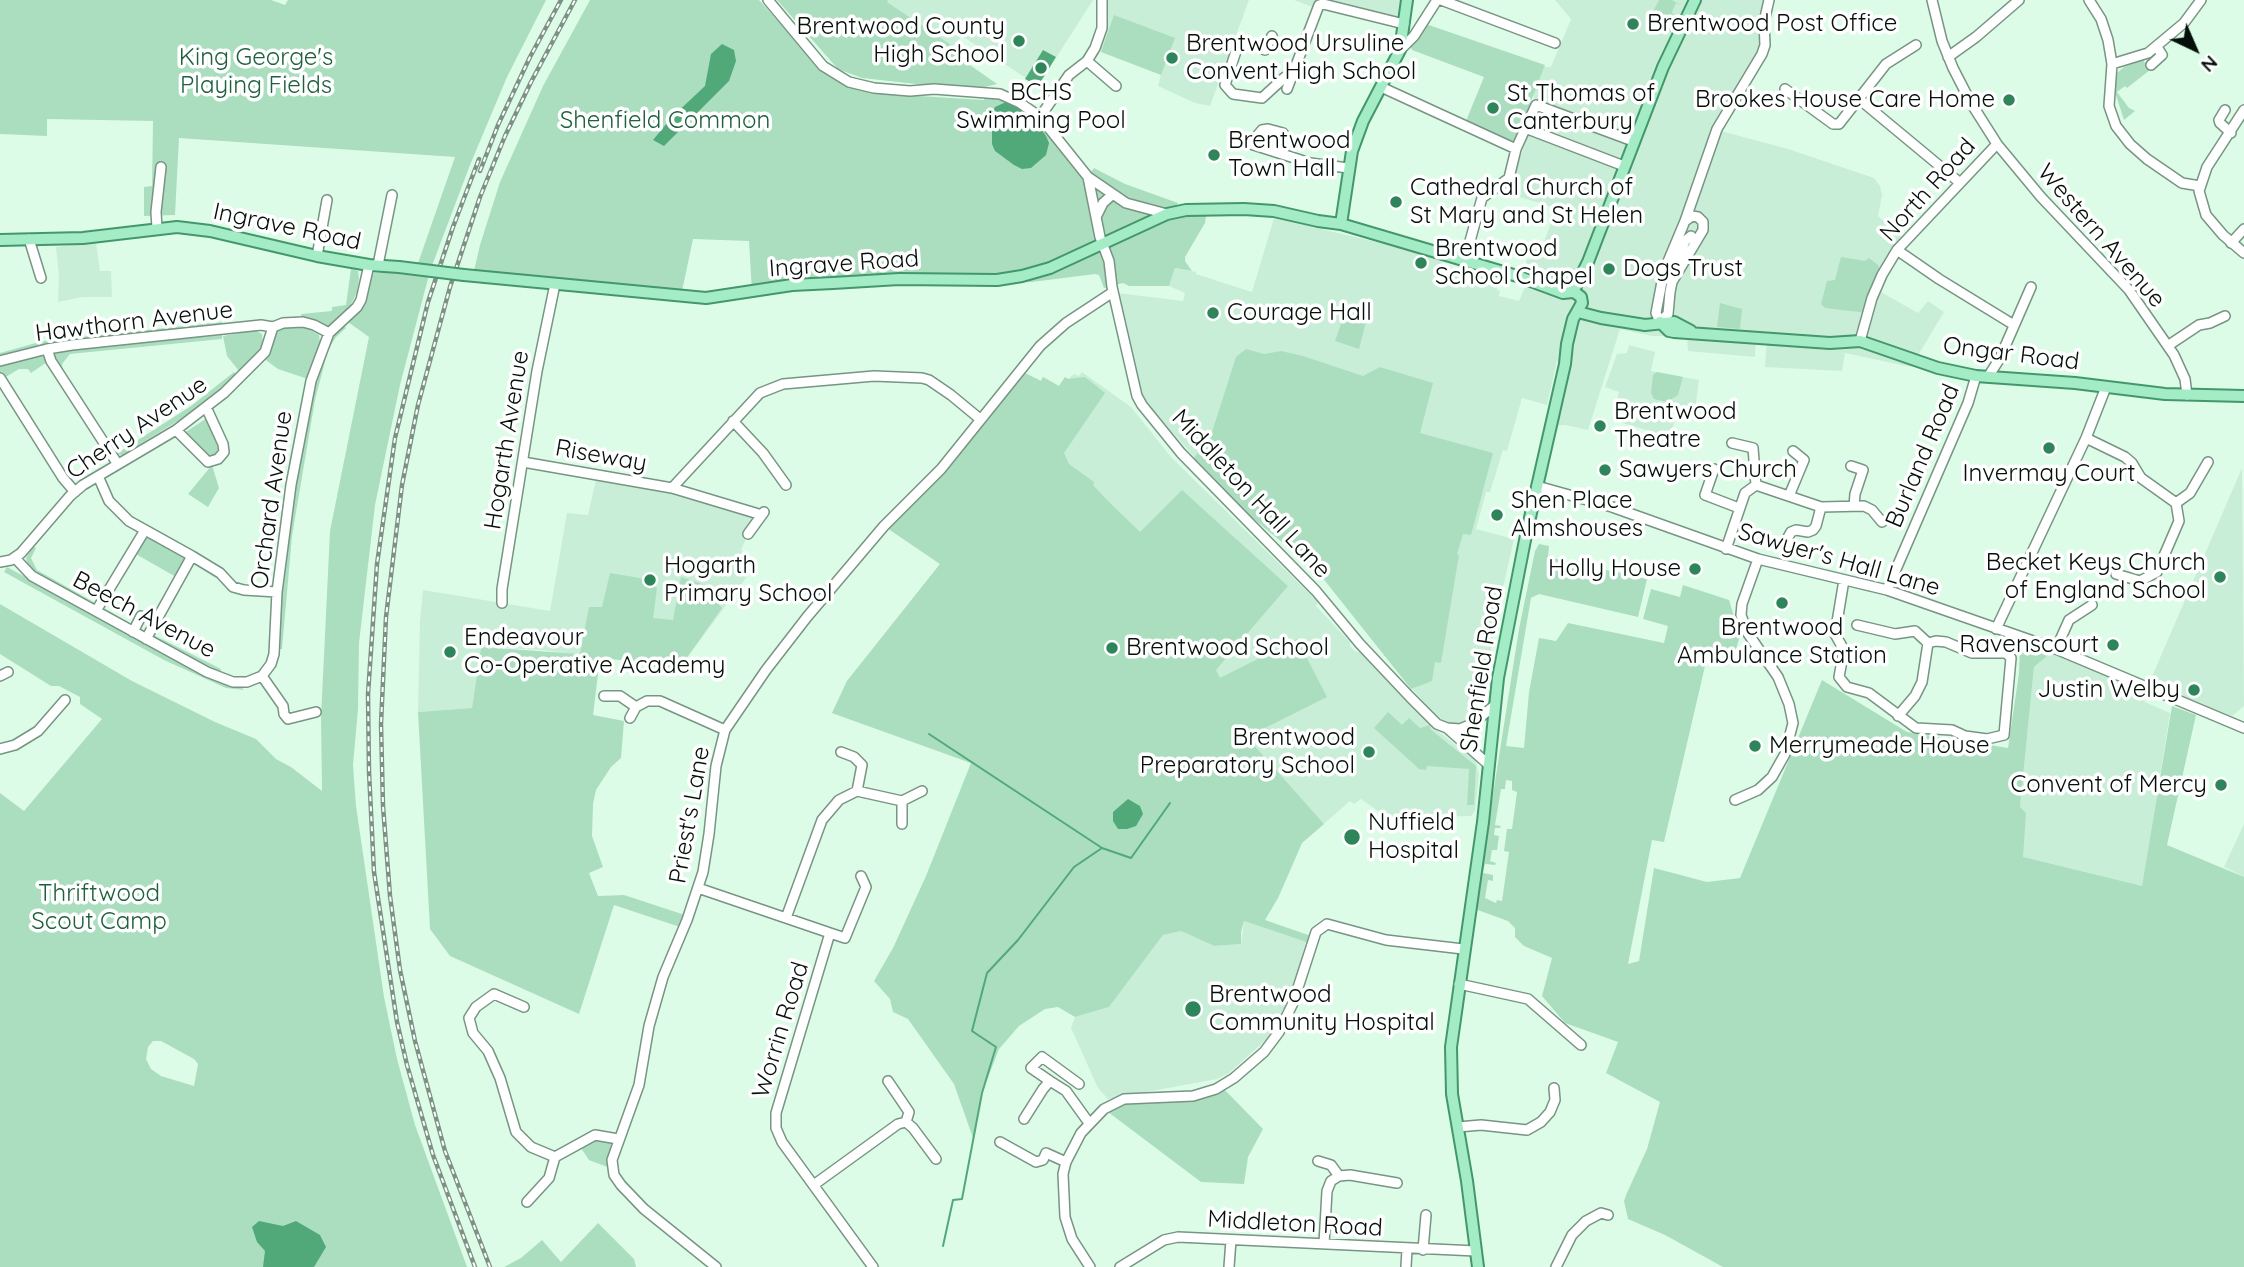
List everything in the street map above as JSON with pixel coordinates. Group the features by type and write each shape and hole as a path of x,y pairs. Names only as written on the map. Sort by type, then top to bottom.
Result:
{"main road":[{"path":"1341,224 1348,168 1360,127 1400,50 1407,0"},
{"path":"1582,316 1574,305 1573,292 1588,262 1667,56 1695,0"},
{"name":"Ingrave Road","path":"0,240 83,238 157,228 177,228 211,232 317,257 373,265 706,298 792,285 1022,276 1050,268 1167,214 1186,210 1259,209 1341,224 1517,276 1563,293 1573,292"},
{"name":"Ongar Road","path":"1582,316 1591,309 1612,318 1645,325 1660,323 1669,331 1830,343 1860,341 1938,368 1976,376 2187,395 2244,396"},
{"name":"Shenfield Road","path":"1478,1267 1468,1181 1450,1070 1451,1048 1483,822 1493,706 1515,586 1565,363 1565,351 1573,319 1582,316"}],"street":[{"path":"768,0 823,66 849,82 874,88 1000,94 1020,103 1040,117 1088,177 1126,203 1167,214"},
{"path":"1040,117 1069,75 1087,61 1102,28 1102,0"},
{"path":"1400,50 1414,37 1439,0 1555,43"},
{"path":"1698,183 1700,218 1704,227 1686,240 1672,282 1668,314 1660,323 1656,313 1661,280 1717,129 1762,54 1769,0"},
{"name":"Western Avenue","path":"1932,0 1948,57 1966,94 1997,144 2041,197 2124,283 2169,345 2183,374 2187,395"},
{"path":"1948,57 2019,0"},
{"path":"2089,0 2105,29 2112,64 2109,106 2112,117 2135,150 2182,183 2200,186"},
{"path":"2112,64 2136,58 2157,47 2183,23 2201,0"},
{"path":"1272,36 1265,50 1248,43 1238,45 1225,85 1233,94 1262,98 1286,77 1320,5 1404,24"},
{"path":"1785,89 1836,125 1839,124 1886,64 1916,45"},
{"path":"2151,65 2162,55 2157,47"},
{"path":"1087,61 1116,86"},
{"path":"1286,77 1287,89"},
{"path":"1381,87 1516,149"},
{"path":"1859,99 1959,181"},
{"path":"1465,260 1482,198 1509,178 1516,149 1533,108 1538,105 1633,141"},
{"path":"2225,110 2219,120 2220,124 2231,132"},
{"path":"2244,110 2207,167 2200,186 2200,200 2206,215 2231,243 2244,253"},
{"path":"1525,128 1624,166"},
{"path":"1254,145 1262,130 1283,133"},
{"path":"1238,140 1310,163 1348,168"},
{"name":"North Road","path":"1860,341 1872,298 1896,250 1997,144"},
{"path":"157,228 161,167"},
{"name":"Middleton Hall Lane","path":"1088,177 1100,237 1110,261 1113,292 1137,396 1142,405 1181,453 1316,591 1369,654 1437,724 1447,728 1488,764"},
{"path":"1096,217 1103,203 1113,194"},
{"name":"Orchard Avenue","path":"262,676 271,664 274,654 277,592 291,485 310,381 329,333 361,300 392,195"},
{"path":"317,257 327,200"},
{"path":"1684,223 1692,216 1700,218"},
{"path":"1684,223 1686,232 1695,235"},
{"path":"2231,243 2244,229"},
{"path":"29,239 41,278"},
{"path":"1896,250 2014,325"},
{"name":"Hogarth Avenue","path":"502,603 537,371 555,284"},
{"path":"1988,377 2031,287"},
{"name":"Priest's Lane","path":"716,1267 645,1209 621,1185 612,1167 618,1139 639,1085 649,1026 663,977 698,888 709,834 718,756 725,730 807,617 881,529 941,469 1045,341 1066,323 1113,292"},
{"path":"2169,345 2199,325 2225,316"},
{"path":"273,327 283,323 303,322 329,333"},
{"name":"Hawthorn Avenue","path":"0,361 47,349 170,334 273,327"},
{"name":"Cherry Avenue","path":"15,558 75,492 117,463 176,430 206,407 263,354 273,327"},
{"path":"47,349 51,362 117,463"},
{"path":"672,488 760,393 783,384 874,376 929,380 980,419"},
{"name":"Burland Road","path":"1887,590 1968,403 1976,376"},
{"path":"0,379 63,478 75,492"},
{"path":"1996,629 2086,438 2106,387"},
{"path":"176,430 208,462 218,459 224,452 223,442 206,407"},
{"path":"733,421 756,445 786,485"},
{"path":"2086,438 2125,457 2141,478 2176,503 2179,521 2157,572 2140,581 2116,574"},
{"path":"1732,443 1753,448 1756,485"},
{"path":"1789,496 1804,460 1793,451"},
{"name":"Riseway","path":"523,462 672,488 763,513 748,534"},
{"path":"2176,503 2190,493 2208,462"},
{"path":"1851,466 1863,470 1854,494 1854,506"},
{"path":"1714,469 1705,495 1739,508"},
{"path":"98,476 114,509 125,518 220,573 233,587 277,592"},
{"path":"1756,485 1821,507 1864,506 1872,510 1882,522"},
{"path":"1726,548 1745,493 1756,485"},
{"name":"Sawyer's Hall Lane","path":"1537,486 1612,508 1758,559 1887,590 2056,649 2244,728"},
{"path":"1786,541 1791,532 1813,530 1821,507"},
{"path":"96,611 145,530"},
{"path":"146,639 192,556"},
{"path":"0,562 15,558"},
{"name":"Beech Avenue","path":"15,558 32,576 225,680 247,682 262,676"},
{"path":"1735,800 1758,790 1772,777 1785,754 1793,723 1778,677 1747,632 1741,615 1742,604 1758,559"},
{"path":"1844,580 1835,634 1843,650 1839,677 1847,687 1869,693 1916,728 1952,730 1965,736 1987,739 2004,735 2011,658 2006,653 1972,653 1946,642 1928,643"},
{"path":"2056,649 2069,620 2092,605"},
{"path":"133,632 141,616"},
{"path":"1857,625 1895,634 1915,631 1928,643"},
{"path":"1898,716 1915,696 1922,682 1928,643"},
{"path":"262,676 283,706 288,719 316,712"},
{"path":"604,696 620,696 636,707"},
{"path":"0,749 15,745 38,731 65,700"},
{"path":"630,718 636,707 647,701 660,701 725,730"},
{"path":"1447,728 1460,729 1472,724 1493,706"},
{"path":"841,752 862,765 857,791"},
{"path":"786,918 822,820 839,800 857,791 902,801 922,791"},
{"path":"902,801 902,824"},
{"path":"698,888 786,918 829,938 845,938 866,887 861,876"},
{"path":"1090,1267 1072,1239 1062,1194 1066,1162 1081,1133 1104,1109 1125,1099 1193,1096 1216,1089 1234,1078 1271,1043 1286,1019 1319,928 1333,924 1386,940 1464,949"},
{"name":"Worrin Road","path":"829,938 775,1121 782,1142 873,1267"},
{"path":"1459,984 1528,999 1581,1045"},
{"path":"524,1007 494,994 481,1001 472,1011 470,1024 473,1034 488,1051 500,1078 516,1132 531,1147 555,1157"},
{"path":"1079,1084 1042,1057 1031,1068 1066,1091 1089,1123"},
{"path":"888,1081 909,1112 906,1122"},
{"path":"1024,1119 1051,1081"},
{"path":"1458,1127 1481,1125 1527,1130 1541,1122 1550,1112 1555,1100 1554,1088"},
{"path":"815,1184 898,1124 906,1122"},
{"path":"906,1122 914,1128 936,1159"},
{"path":"527,1202 549,1178 555,1157 595,1135 618,1139"},
{"path":"1000,1142 1036,1162 1040,1162 1046,1153 1066,1162"},
{"path":"1318,1161 1331,1165 1339,1176"},
{"path":"1324,1244 1327,1191 1331,1181 1339,1176 1350,1175 1397,1183"},
{"path":"1556,1267 1572,1235 1601,1213 1608,1214"},
{"path":"1423,1250 1426,1215"},
{"name":"Middleton Road","path":"1120,1267 1164,1240 1178,1237 1476,1251"},
{"path":"1229,1267 1231,1240"},
{"path":"1406,1267 1407,1249"}],"shaded area":[{"name":"Brentwood County High School","path":"884,0 1093,0 1038,86 962,36 953,46"},
{"name":"Brentwood Ursuline Convent High School","path":"1102,0 1249,0 1210,106 1195,103 1158,86 1161,74 1095,48"},
{"name":"Brentwood Ursuline Convent High School","path":"1294,0 1407,0 1404,24 1323,4 1318,9"},
{"path":"1555,0 1771,0 1765,45 1717,130 1788,149 1874,178 1882,195 1878,216 1907,242 1881,292 1918,313 1928,301 1944,312 1911,367 1845,353 1842,371 1765,367 1767,340 1756,339 1755,357 1688,351 1687,338 1667,333 1663,336 1652,336 1620,329 1588,430 1565,425 1550,426 1565,363 1557,361 1547,405 1522,398 1507,451 1503,450 1490,492 1486,492 1476,529 1514,539 1496,619 1483,703 1473,717 1452,725 1435,715 1318,572 1228,495 1142,398 1138,391 1117,293 1183,301 1185,293 1169,286 1175,268 1196,272 1252,292 1274,218 1436,256 1447,267 1499,280 1499,296 1519,301 1526,285 1524,271 1527,259 1531,260 1535,249 1541,250 1552,220 1553,207 1519,197 1509,187 1539,107 1532,93 1544,67 1551,67 1571,19"},
{"path":"722,44 734,50 736,61 729,81 664,146 653,140 672,117 705,86 711,54"},
{"name":"BCHS Swimming Pool","path":"1043,50 1056,57 1038,86 1025,79"},
{"path":"1006,102 1024,110 1034,119 1049,143 1046,155 1031,168 1022,169 1014,165 995,151 992,144 992,113 995,107"},
{"path":"96,242 100,271 111,271 112,297 82,297 58,302 56,247"},
{"path":"1629,345 1655,352 1651,371 1699,380 1695,410 1679,406 1670,437 1612,420 1619,392 1605,387 1617,354 1627,353"},
{"name":"Brentwood School","path":"1082,372 1131,407 1171,457 1318,602 1316,606 1350,642 1350,646 1360,652 1434,728 1476,761 1479,775 1475,811 1471,816 1417,817 1415,829 1408,829 1361,799 1354,804 1350,801 1302,843 1278,898 971,763 832,713 847,681 940,564 887,528 937,481 966,442 1025,373 1041,381 1043,377 1059,386 1065,377 1068,379 1074,374 1079,376"},
{"name":"Becket Keys Church of England School","path":"2242,468 2244,706 2232,716 2168,691 2161,685 2147,688"},
{"name":"Hogarth Primary School","path":"597,475 663,487 762,515 748,534 741,550 757,563 676,673 630,661 543,650 481,647 472,708 418,712 423,590 550,611 567,513 588,515"},
{"path":"2052,652 2109,677 2147,703 2170,713 2141,895 2014,867 2034,667"},
{"path":"1128,799 1140,806 1143,814 1136,826 1118,829 1113,821 1113,812"},
{"path":"2244,824 2244,877 2224,867"},
{"name":"Brentwood Community Hospital","path":"1244,921 1306,942 1292,993 1268,1038 1229,1073 1217,1079 1108,1099 1098,1088 1071,1028 1075,1017 1109,1007 1163,935 1181,931 1214,946 1241,944"},
{"path":"259,1221 283,1226 296,1221 320,1235 326,1247 314,1267 263,1267 265,1251 257,1242 252,1227"}],"green space":[{"path":"0,0 271,0 285,5 288,0 546,0 507,77 430,271 400,385 375,505 359,643 358,709 353,765 356,806 384,997 415,1125 467,1267 0,1267 0,793 24,811 102,719 80,704 80,697 59,686 51,686 0,654 0,604 132,681 256,739 276,759 322,791 321,717 330,531 369,337 348,322 361,309 366,300 371,276 381,273 383,263 416,269 455,157 179,138 175,215 144,216 144,187 152,186 153,121 47,119 47,136 0,134","holes":["153,1041 161,1041 194,1059 198,1064 194,1086 161,1076 151,1069 146,1059 148,1047"]},
{"name":"Shenfield Common","path":"590,0 759,0 823,71 849,87 871,93 984,100 985,93 1029,108 1093,181 1091,172 1094,168 1125,184 1178,203 1176,207 1202,210 1206,216 1205,223 1185,257 1192,271 1175,268 1169,286 1129,286 1123,283 1104,288 1099,275 1095,274 1032,282 997,280 1000,278 752,292 749,241 693,239 681,296 473,275 500,182 543,86"},
{"path":"777,0 888,0 887,2 953,46 950,51 997,84 985,87 916,84 862,78 838,69"},
{"path":"1659,0 1672,0 1683,6 1676,3 1672,12 1676,20 1671,32 1648,21"},
{"path":"1114,15 1175,38 1161,75 1101,52"},
{"path":"1423,23 1545,65 1515,142 1466,121 1484,77 1412,50 1409,43"},
{"path":"2143,60 2150,70 2127,88 2125,86 2117,92 2129,108 2135,111 2124,120 2115,92 2117,73 2124,67"},
{"path":"1841,257 1865,261 1869,258 1878,265 1882,275 1867,313 1825,308 1821,304 1827,281 1835,280"},
{"path":"351,269 358,271 359,279 357,292 348,311 328,328 302,319 301,314 332,311 332,307 346,305"},
{"path":"1720,303 1742,309 1740,329 1717,327"},
{"path":"1344,315 1366,322 1359,349 1335,341"},
{"path":"222,322 222,327 0,357 0,353 43,341"},
{"path":"343,325 346,328 328,350 315,400 292,536 282,649 277,649 289,522 314,381 332,336"},
{"path":"304,326 319,335 320,342 308,379 278,369 263,358 278,328"},
{"path":"255,330 262,334 263,344 259,352 239,371 227,356 223,336"},
{"path":"222,335 222,339 70,354 62,364 63,373 54,360 55,354 61,350"},
{"path":"1246,349 1264,354 1281,351 1303,356 1363,376 1380,367 1433,383 1420,433 1493,453 1471,535 1463,534 1457,554 1459,555 1441,663 1435,662 1432,681 1411,689 1318,572 1249,515 1194,458 1212,432 1236,357"},
{"path":"42,354 47,362 31,373 28,369 19,369 4,378 0,373 0,364"},
{"path":"234,372 236,375 194,411 122,455 116,454 191,406"},
{"path":"1657,372 1683,377 1678,395 1667,402 1654,399 1651,393 1653,375"},
{"name":"Brentwood School","path":"1025,373 1041,381 1043,377 1059,386 1065,377 1085,377 1105,393 1064,453 1069,464 1094,482 1093,485 1140,532 1182,490 1288,586 1216,670 1220,678 1297,639 1327,697 1253,734 1251,742 1324,824 1302,843 1278,898 1265,920 1314,937 1312,944 1244,921 1241,944 1214,946 1181,931 1163,935 1109,1007 1075,1017 1058,1007 1045,1009 1019,1026 999,1049 982,1093 973,1138 954,1084 908,1019 893,1012 890,999 874,981 893,948 926,876 971,763 832,713 847,681 940,564 887,528 937,481 966,442"},
{"path":"207,418 220,453 209,460 181,435"},
{"path":"212,465 219,488 208,507 188,494"},
{"path":"146,534 188,556 176,577 134,553"},
{"path":"1539,544 1549,546 1548,557 1647,579 1638,617 1539,594 1531,598 1506,746 1524,748 1529,692 1539,638 1556,641 1568,623 1664,643 1668,626 1643,619 1651,589 1680,597 1683,585 1729,600 1740,636 1734,656 1709,649 1664,842 1652,840 1628,964 1639,961 1654,868 1707,882 1740,878 1822,680 1907,732 2008,748 2019,673 2020,643 2052,652 2034,667 2020,807 2026,813 2023,857 2142,886 2172,706 2196,715 2167,845 2244,877 2244,1267 1723,1267 1665,1235 1628,1219 1624,1201 1647,1149 1660,1102 1606,1073 1618,1042 1565,1023 1542,996 1552,958 1524,946 1515,937 1515,928 1508,921 1475,909 1519,629 1535,551","holes":["1506,780 1512,781 1512,790 1517,792 1512,829 1507,829 1504,851 1509,852 1502,901 1497,900 1496,903 1485,898 1488,880 1493,881 1493,875 1483,873 1485,864 1496,863 1490,861 1492,850 1497,850 1499,836 1494,835 1495,828 1501,826 1495,825 1501,789 1505,789"]},
{"path":"33,546 36,548 31,558 37,570 132,624 221,669 219,674 33,573 26,558"},
{"path":"7,567 187,666 226,683 240,686 244,690 226,688 164,660 4,572"},
{"path":"610,573 640,578 657,588 653,618 673,620 681,577 702,584 722,608 676,673 630,661 600,658 593,715 624,721 621,758 611,767 596,790 593,804 592,836 603,867 589,873 598,896 624,895 688,916 683,928 614,905 579,1014 450,956 430,929 418,712 472,708 481,647 580,654 589,607 602,607"},
{"path":"1388,712 1402,725 1409,718 1420,728 1430,725 1430,729 1476,766 1474,805 1467,805 1469,769 1427,766 1426,770 1419,769 1374,728"},
{"path":"1221,1086 1263,1129 1248,1157 1244,1184 1201,1182 1104,1109 1114,1104 1172,1098"},
{"path":"590,1138 618,1139 610,1168 589,1160 579,1145"},
{"path":"598,1223 634,1259 636,1267 504,1267 521,1258 542,1240 561,1262"}],"waterway":[{"path":"929,734 1102,848 1131,858 1170,803"},
{"path":"943,1246 953,1200 962,1199 982,1093 996,1047 972,1031 987,973 1018,940 1074,867 1102,848"}],"railway":[{"path":"480,171 530,57 561,0"},
{"path":"490,1267 445,1151 415,1041 400,970 390,896 383,806 381,724 386,617 402,485 418,405 450,287 480,197 505,136 575,0"},
{"path":"475,1267 433,1155 397,1022 374,872 368,694 377,564 395,438 428,302 479,159"}],"place":[{"name":"Brentwood Post Office","path":"1633,24"},
{"name":"Brentwood County High School","path":"1019,41"},
{"name":"Brentwood Ursuline Convent High School","path":"1172,58"},
{"name":"BCHS Swimming Pool","path":"1041,68"},
{"name":"Brookes House Care Home","path":"2009,100"},
{"name":"St Thomas of Canterbury","path":"1493,108"},
{"name":"Brentwood Town Hall","path":"1214,155"},
{"name":"Cathedral Church of St Mary and St Helen","path":"1396,202"},
{"name":"Brentwood School Chapel","path":"1421,263"},
{"name":"Dogs Trust","path":"1609,269"},
{"name":"Courage Hall","path":"1213,313"},
{"name":"Brentwood Theatre","path":"1600,426"},
{"name":"Invermay Court","path":"2049,448"},
{"name":"Sawyers Church","path":"1605,470"},
{"name":"Shen Place Almshouses","path":"1497,515"},
{"name":"Holly House","path":"1695,569"},
{"name":"Becket Keys Church of England School","path":"2220,577"},
{"name":"Hogarth Primary School","path":"650,580"},
{"name":"Brentwood Ambulance Station","path":"1782,603"},
{"name":"Ravenscourt","path":"2113,645"},
{"name":"Brentwood School","path":"1112,648"},
{"name":"Endeavour Co-Operative Academy","path":"450,652"},
{"name":"Justin Welby","path":"2194,690"},
{"name":"Merrymeade House","path":"1755,746"},
{"name":"Brentwood Preparatory School","path":"1369,752"},
{"name":"Convent of Mercy","path":"2221,785"},
{"name":"Nuffield Hospital","path":"1352,837"},
{"name":"Brentwood Community Hospital","path":"1193,1009"}],"park label":[{"name":"King George's Playing Fields","path":"256,72"},
{"name":"Thriftwood Scout Camp","path":"99,908"}]}
